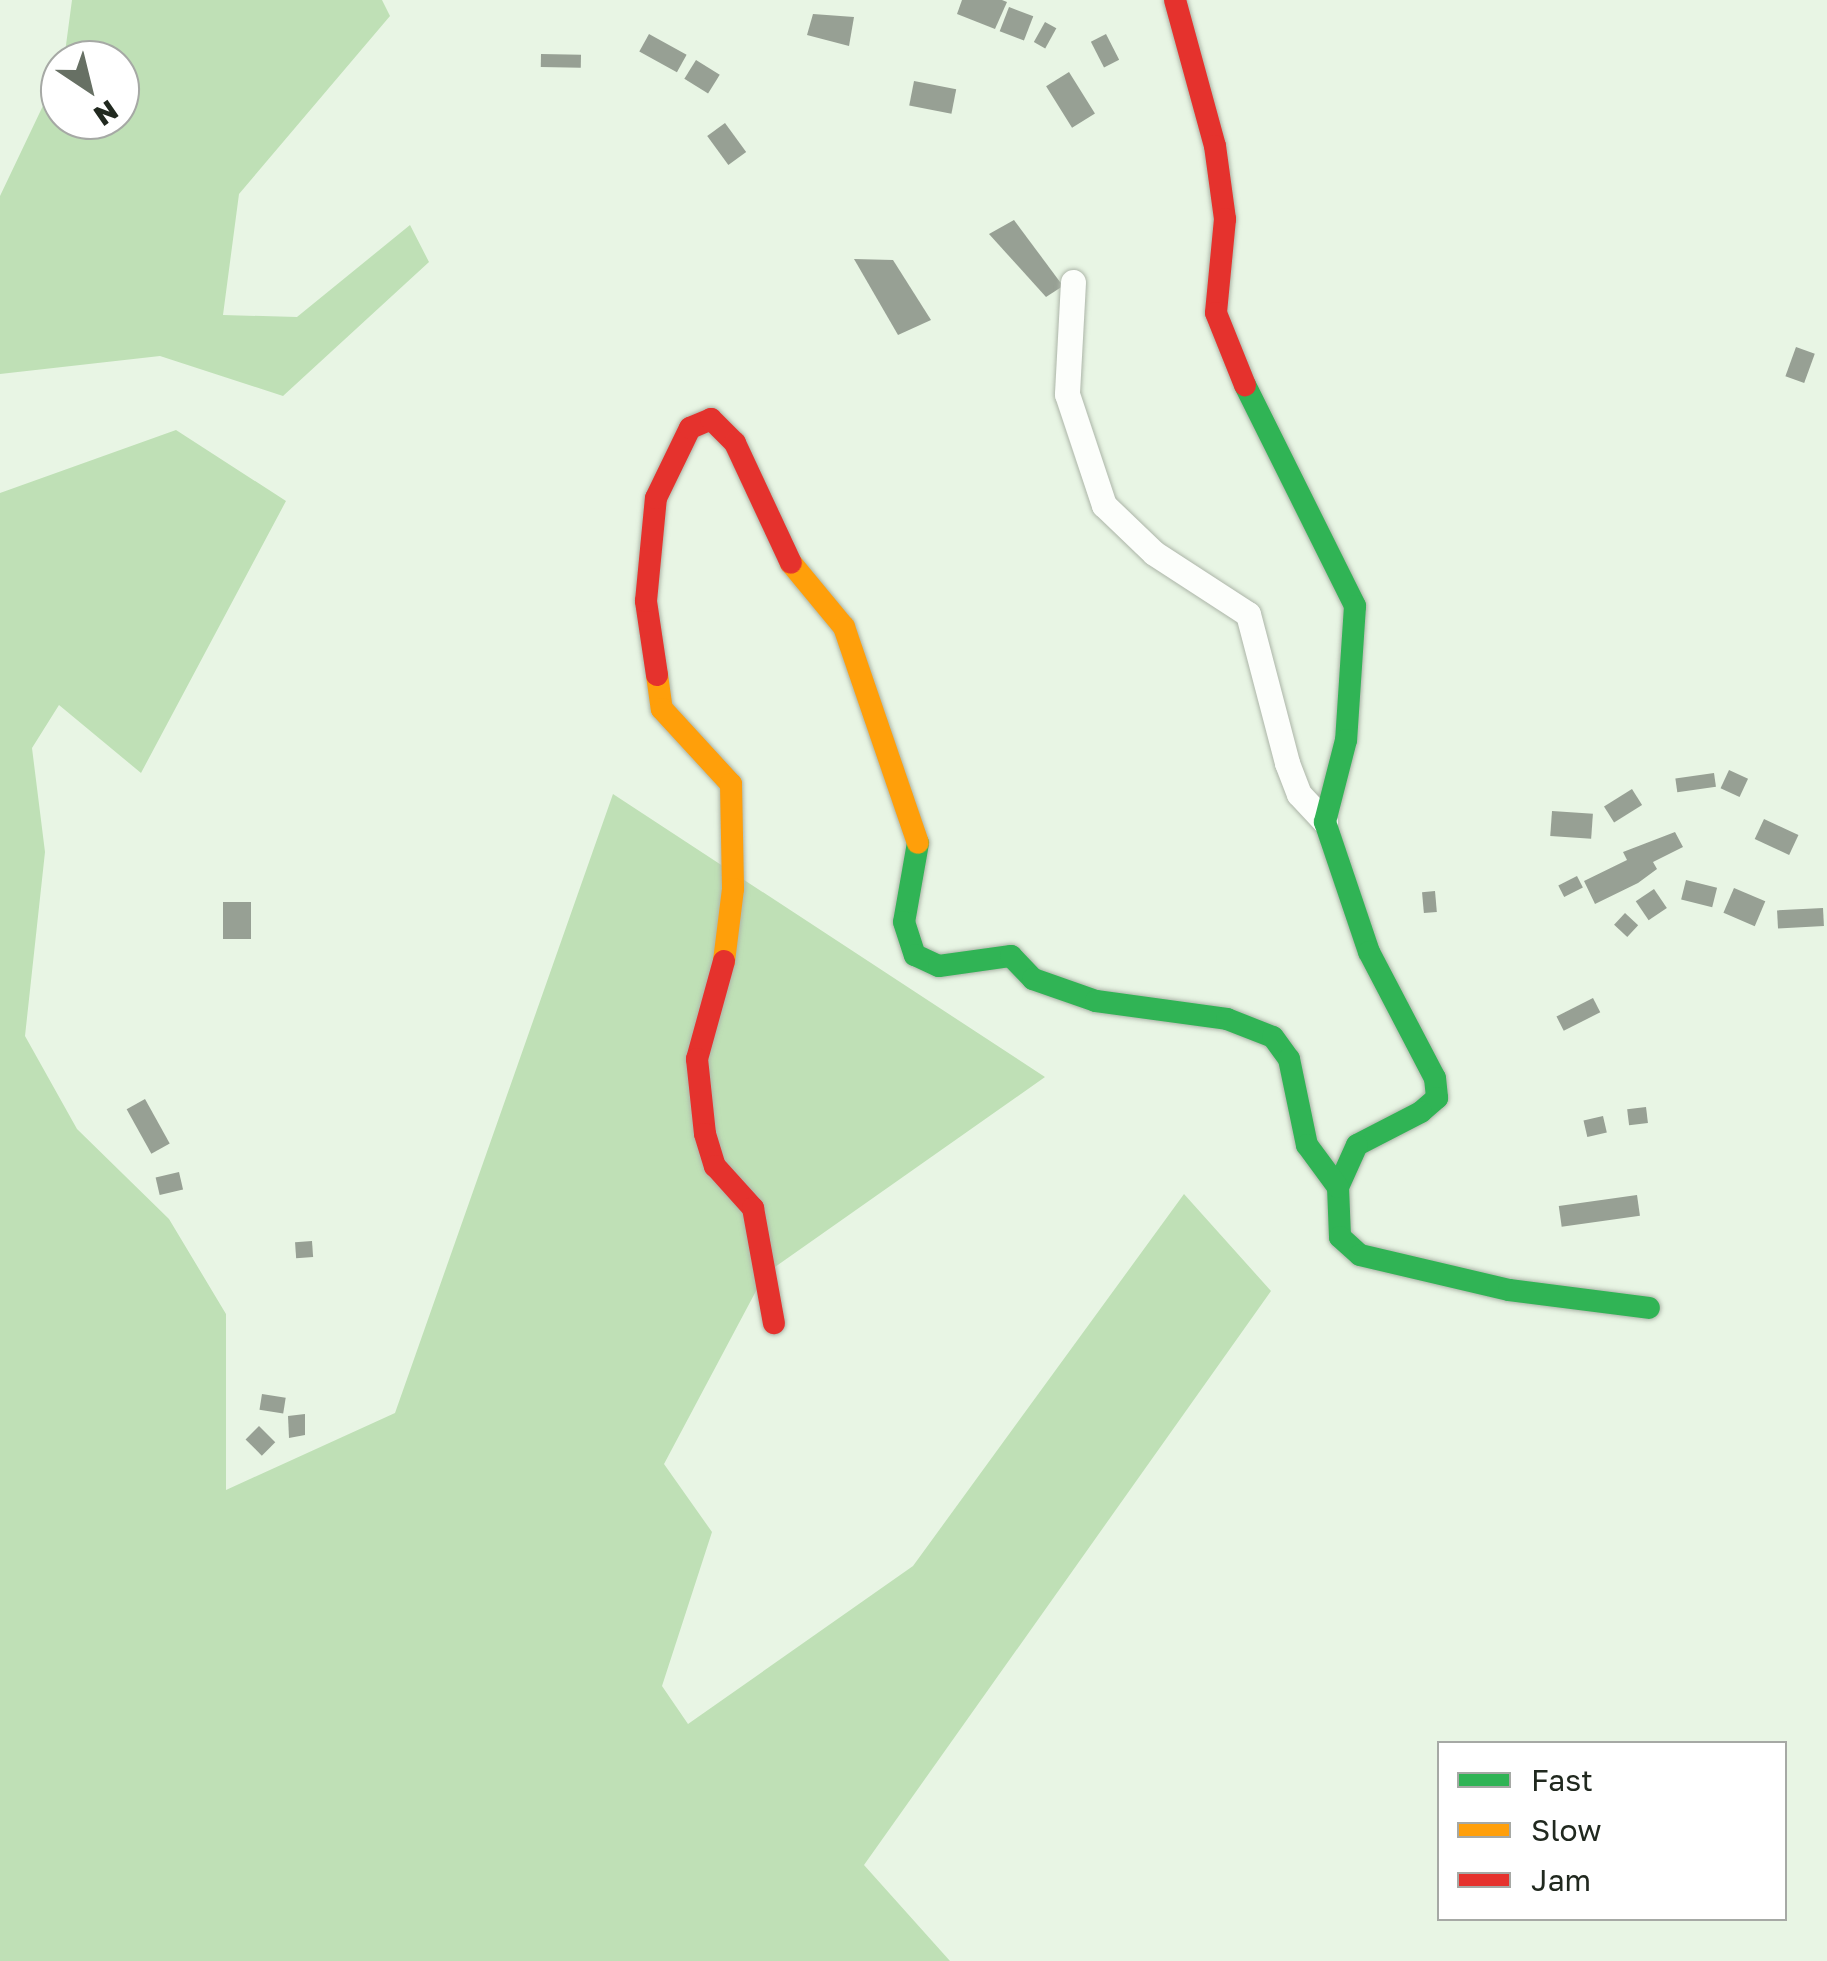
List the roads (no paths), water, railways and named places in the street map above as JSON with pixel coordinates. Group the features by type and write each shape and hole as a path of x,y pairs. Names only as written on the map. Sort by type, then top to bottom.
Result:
{"street":[{"path":"1175,0 1215,146 1226,219 1216,313 1259,420 1342,565 1356,606 1346,740 1325,822"},
{"path":"1074,282 1067,394 1104,505 1154,554 1248,614 1287,763 1299,794 1325,822 1369,952 1435,1078 1437,1098 1357,1145 1338,1187 1340,1237 1360,1255 1508,1290 1649,1308"},
{"path":"774,1323 776,1302 752,1208 715,1166 705,1134 697,1059 719,997 733,889 731,784 662,709 646,600 656,498 690,428 711,419 735,443 800,583 844,627 868,689 919,837 904,922 915,955 940,966 1012,956 1033,979 1096,1001 1227,1020 1273,1038 1288,1059 1307,1146 1338,1187"}]}
